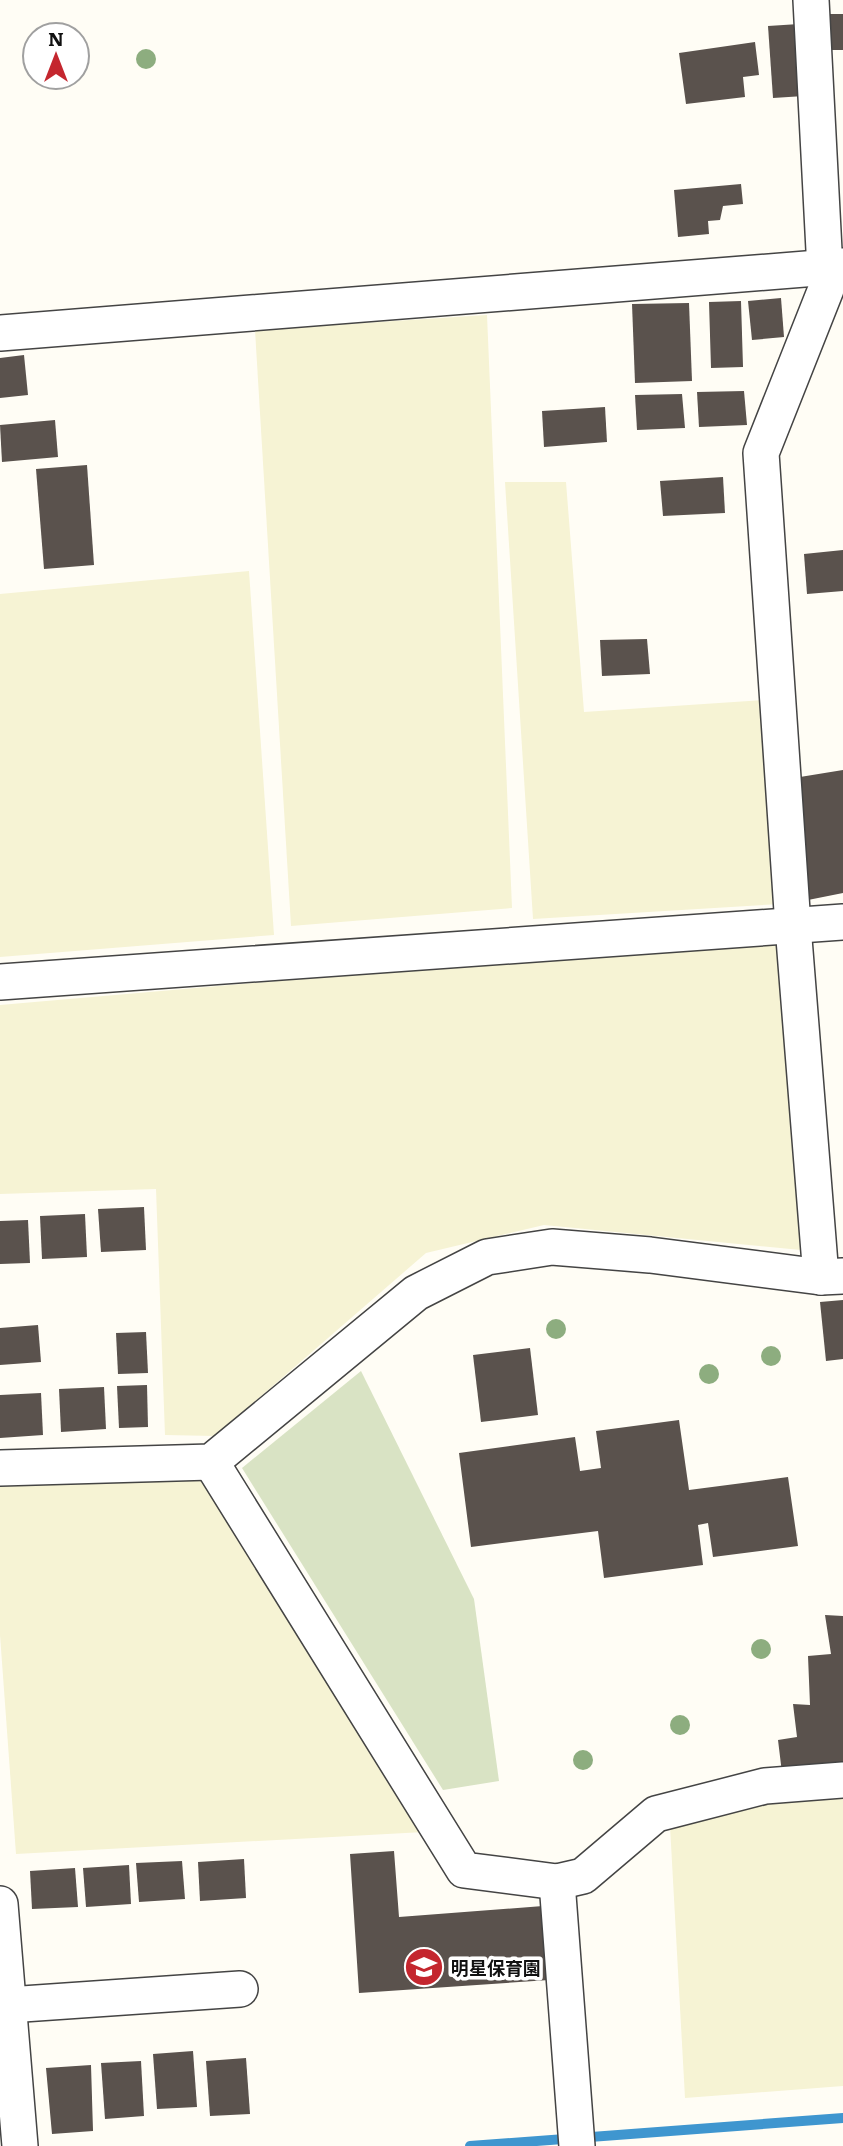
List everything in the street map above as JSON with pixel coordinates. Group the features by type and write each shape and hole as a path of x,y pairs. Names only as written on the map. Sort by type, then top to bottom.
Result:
{"street":[{"path":"0,1468 211,1462 416,1293 487,1256 552,1247 650,1255 832,1277 793,926 761,453 835,267 811,0"},
{"path":"0,332 835,267"},
{"path":"0,982 843,922"},
{"path":"211,1462 464,1870 557,1882 583,1876 656,1814 765,1786 843,1780"},
{"path":"557,1882 577,2146"},
{"path":"0,1905 20,2146"},
{"path":"8,2005 240,1989"}],"shaded area":[{"path":"487,315 512,908 291,926 255,330"},
{"path":"505,482 566,482 584,712 764,700 780,904 533,919"},
{"path":"249,571 274,935 0,957 0,594"},
{"path":"781,937 801,1250 544,1225 426,1253 215,1436 165,1435 156,1189 0,1194 0,1005"},
{"path":"206,1472 424,1832 16,1854 0,1635 0,1483"},
{"path":"843,1792 843,2086 685,2098 670,1826 762,1798"}],"green space":[{"path":"361,1371 474,1599 499,1781 443,1790 242,1468"}],"building":[{"path":"829,14 843,14 843,50 832,50"},
{"path":"799,24 804,96 773,98 768,26"},
{"path":"755,42 759,75 743,77 745,97 686,104 679,53"},
{"path":"741,184 743,204 723,206 720,220 708,221 709,234 678,237 674,190"},
{"path":"781,298 784,337 752,340 748,301"},
{"path":"741,301 743,367 711,368 709,302"},
{"path":"689,303 692,381 635,383 632,304"},
{"path":"24,355 28,395 0,398 0,358"},
{"path":"744,391 747,425 699,427 697,392"},
{"path":"682,394 685,428 637,430 635,395"},
{"path":"605,407 607,442 544,447 542,411"},
{"path":"55,420 58,457 2,462 0,425"},
{"path":"87,465 94,565 44,569 36,469"},
{"path":"723,477 725,513 663,516 660,481"},
{"path":"843,550 843,591 807,594 804,554"},
{"path":"647,639 650,674 602,676 600,640"},
{"path":"843,770 843,893 803,901 800,777"},
{"path":"144,1207 146,1250 101,1252 98,1209"},
{"path":"85,1214 87,1257 42,1259 40,1216"},
{"path":"28,1220 30,1263 0,1264 0,1221"},
{"path":"843,1300 843,1359 826,1361 820,1302"},
{"path":"38,1325 41,1362 0,1365 0,1328"},
{"path":"146,1332 148,1373 118,1374 116,1333"},
{"path":"530,1348 538,1415 481,1422 473,1355"},
{"path":"147,1385 148,1427 119,1428 117,1386"},
{"path":"104,1387 106,1429 61,1432 59,1389"},
{"path":"41,1393 43,1435 0,1438 0,1395"},
{"path":"679,1420 689,1490 788,1477 798,1546 713,1557 708,1523 698,1525 703,1565 604,1578 598,1531 471,1547 459,1453 575,1437 580,1471 601,1468 596,1431"},
{"path":"825,1615 843,1616 843,1766 782,1773 778,1740 797,1737 793,1704 810,1705 808,1656 831,1654"},
{"path":"394,1851 399,1917 543,1906 549,1980 359,1993 350,1854"},
{"path":"244,1859 246,1898 200,1901 198,1862"},
{"path":"182,1861 185,1899 139,1902 136,1863"},
{"path":"129,1865 131,1904 86,1907 83,1868"},
{"path":"75,1868 78,1907 32,1909 30,1871"},
{"path":"193,2051 197,2107 157,2109 153,2054"},
{"path":"246,2058 250,2114 210,2116 206,2061"},
{"path":"141,2061 144,2116 105,2119 101,2063"},
{"path":"91,2065 93,2131 52,2134 46,2068"}],"waterway":[{"path":"470,2146 843,2118"}],"place":[{"name":"明星保育園","path":"424,1967"}]}
